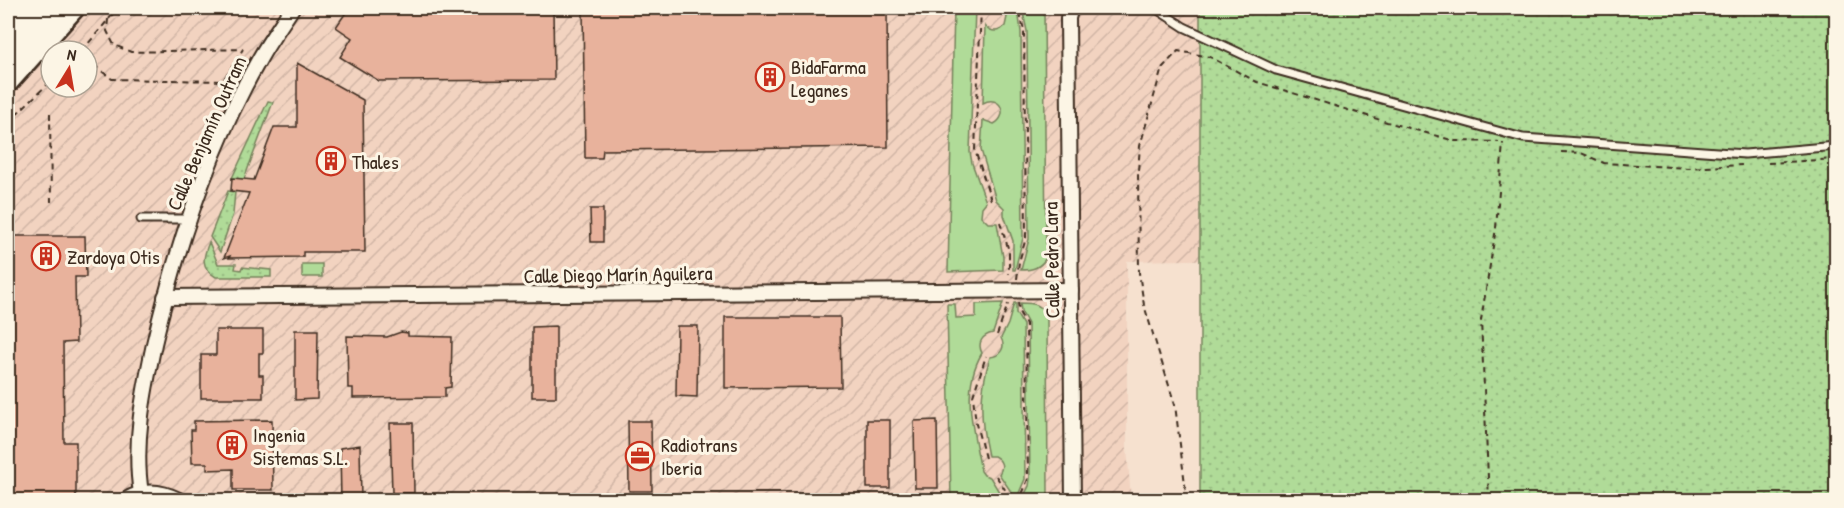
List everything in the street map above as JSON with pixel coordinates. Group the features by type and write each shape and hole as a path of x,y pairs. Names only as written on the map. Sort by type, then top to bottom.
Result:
{"main road":[{"path":"8,27 27,8"},
{"path":"8,55 52,8"},
{"path":"8,81 74,8"}],"street":[{"name":"Calle Benjamín Outram","path":"141,493 138,476 144,394 165,297 188,219 218,143 260,58 292,8"},
{"name":"Calle Pedro Lara","path":"1068,11 1073,501"},
{"name":"Calle Diego Marín Aguilera","path":"165,297 1013,295 1071,290"},
{"path":"126,501 141,493 155,492 179,501"}],"lane":[{"path":"1155,8 1184,27 1276,69 1523,138 1745,154 1836,146"},
{"path":"141,219 188,219"}],"path":[{"path":"91,39 118,8"},
{"path":"981,8 976,157 991,200"},
{"path":"997,335 1013,295 1026,238 1024,32 1019,8"},
{"path":"99,69 112,79 223,81 243,49 131,52 114,45 107,31 108,18"},
{"path":"1187,501 1175,405 1142,294 1139,273 1138,171 1140,146 1162,68 1178,51 1210,57"},
{"path":"8,122 39,92"},
{"path":"50,113 51,202"},
{"path":"1489,501 1481,320 1496,228 1503,143"},
{"path":"999,222 1009,250 1009,274"},
{"path":"1013,295 1026,324 1028,479 1020,501"},
{"path":"985,458 976,424 973,396 986,356"},
{"path":"996,476 1008,494 1009,501"}],"shaded area":[{"path":"82,8 1836,8 1836,249 1127,261 1127,448 1131,500 8,500 8,85 39,53 39,99 99,99 99,39 52,39"}],"green space":[{"path":"954,8 975,8 970,152 986,202 982,207 981,216 988,223 997,223 1003,270 948,272"},
{"path":"1000,8 1015,8 1021,32 1023,238 1015,270 1013,270 1013,241 1004,215 1004,208 996,200 981,150 983,120 994,124 999,120 1002,111 998,103 994,101 983,103 985,26 995,31 1005,26 1007,17"},
{"path":"1022,8 1044,8 1046,258 1041,264 1029,270 1021,270 1029,239 1027,31"},
{"path":"1200,8 1836,8 1836,500 1200,500"},
{"path":"268,101 273,102 244,179 232,178"},
{"path":"228,191 235,192 233,214 220,252 210,237"},
{"path":"209,242 218,264 236,264 235,269 241,270 242,267 271,270 271,277 216,277 207,270 204,262"},
{"path":"302,264 322,264 322,277 302,277"},
{"path":"1003,303 993,333 986,336 980,343 982,353 975,367 970,396 972,426 981,471 990,477 1004,500 959,497 959,500 951,500 947,304 955,304 956,318 976,317 976,304"},
{"path":"1014,303 1016,303 1016,313 1023,325 1025,479 1016,500 1013,500 1012,493 999,474 1002,466 1000,462 994,456 988,456 983,430 982,406 990,357 1002,350 1001,338"},
{"path":"1020,303 1037,305 1047,318 1048,495 1045,500 1022,500 1030,479 1028,324 1021,311"}],"building":[{"path":"349,8 553,8 554,80 379,81 340,57 352,38 336,27"},
{"name":"BidaFarma Leganes","path":"887,8 888,147 603,150 602,158 585,158 583,9"},
{"path":"297,63 363,100 365,252 303,252 303,257 229,258 230,256 224,258 249,193 231,191 232,178 254,180 274,127 297,127"},
{"path":"590,209 603,209 603,242 591,242"},
{"path":"8,236 85,236 86,277 75,277 76,342 63,343 64,442 76,442 76,501 8,501"},
{"path":"725,317 840,317 841,387 725,388"},
{"path":"556,326 556,397 532,397 532,327"},
{"path":"677,326 698,326 697,397 676,396"},
{"path":"216,330 263,330 263,353 259,353 259,375 263,375 263,398 201,398 201,355 216,355"},
{"path":"295,330 318,330 317,399 295,400"},
{"path":"401,332 408,333 408,336 452,337 451,387 445,388 445,397 353,398 353,388 348,388 347,336 387,337"},
{"name":"Ingenia Sistemas S.L.","path":"272,420 273,490 233,490 233,469 207,470 207,463 192,463 191,430 194,430 194,421"},
{"path":"867,420 890,420 890,488 867,488"},
{"path":"937,420 938,488 915,488 914,421"},
{"name":"Radiotrans Iberia","path":"628,421 651,421 652,491 629,491"},
{"path":"390,423 413,423 414,493 392,493"},
{"path":"360,445 361,501 341,501 340,448"}],"place":[{"name":"BidaFarma Leganes","path":"770,77"},
{"name":"Thales","path":"331,161"},
{"name":"Zardoya Otis","path":"46,256"},
{"name":"Ingenia Sistemas S.L.","path":"232,445"},
{"name":"Radiotrans Iberia","path":"640,456"}]}
